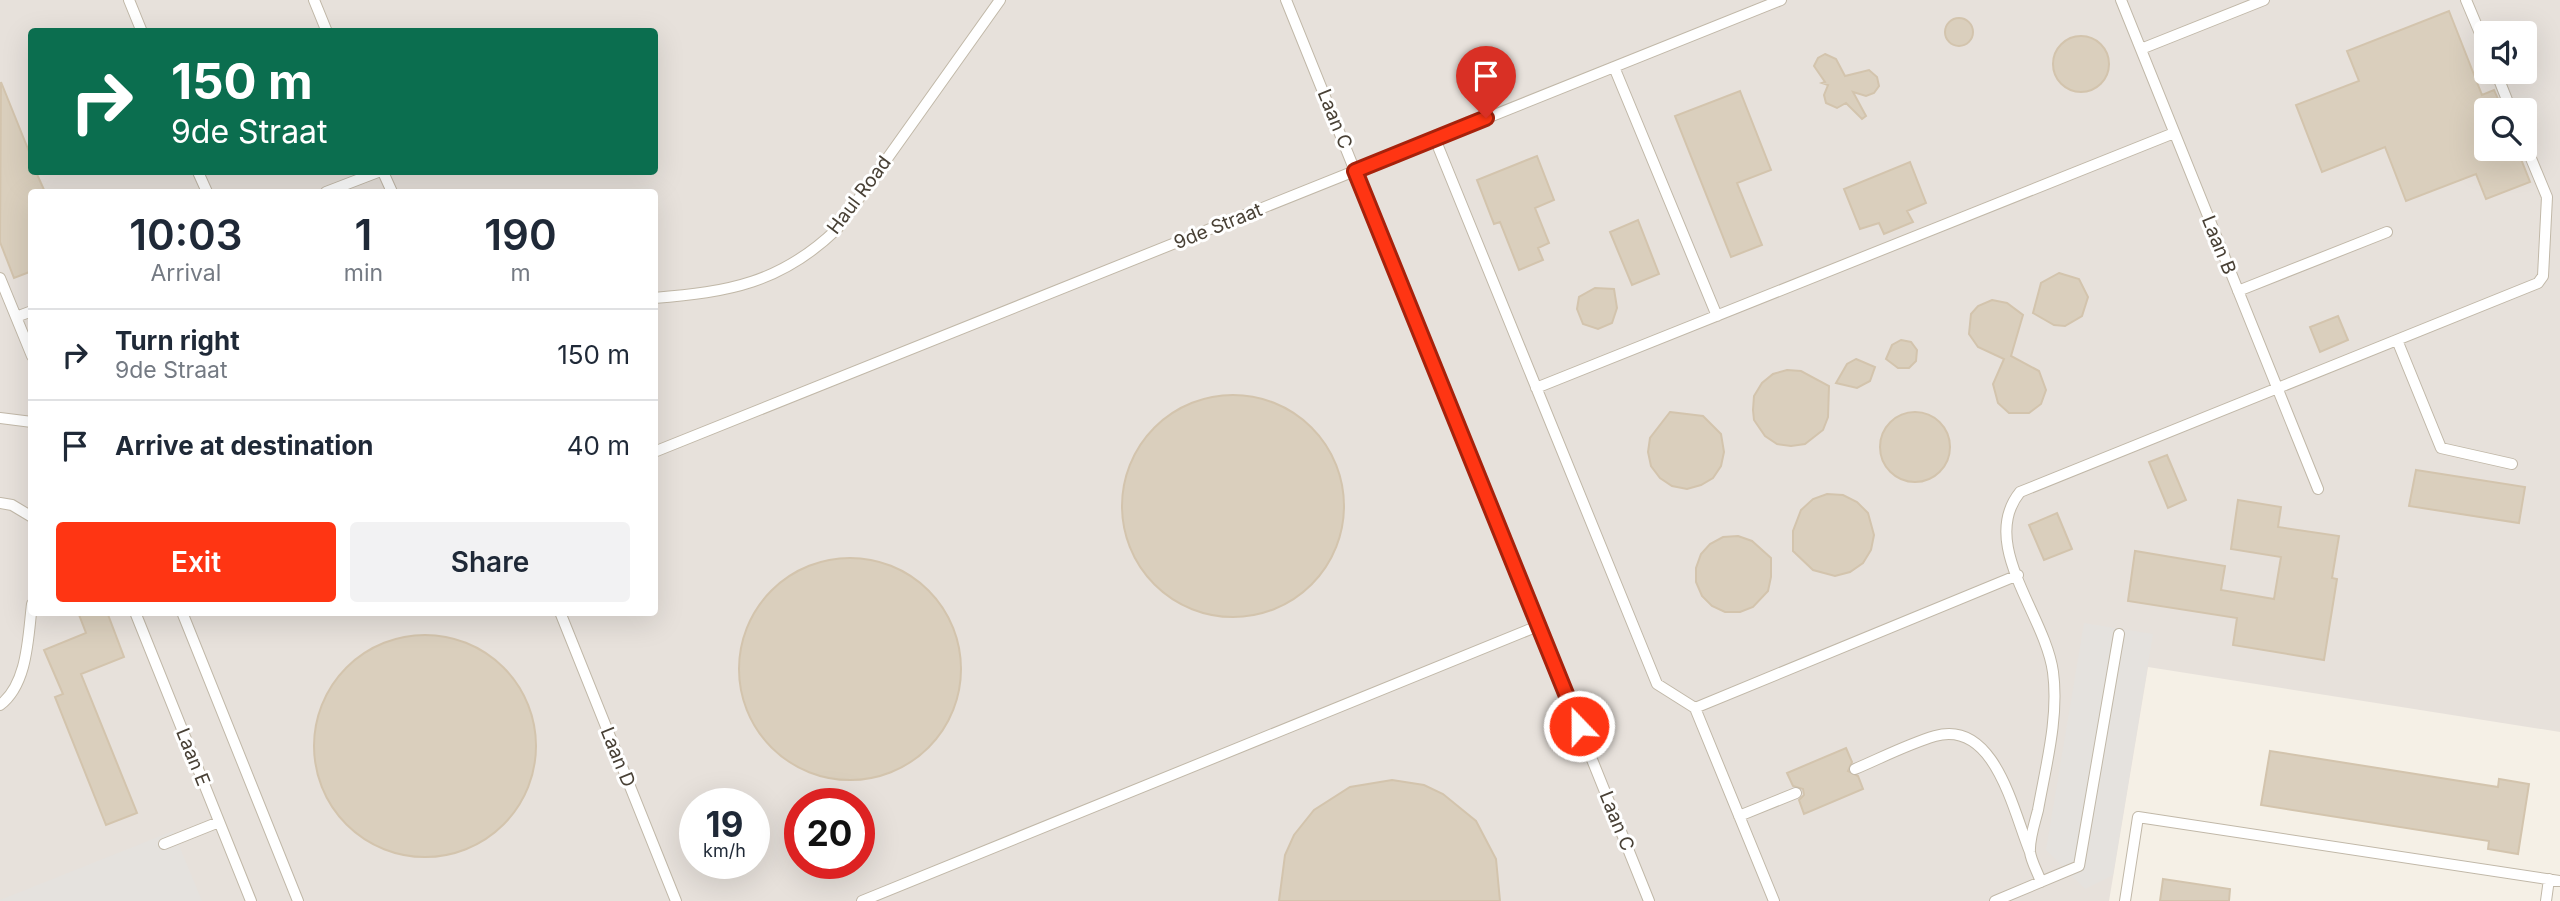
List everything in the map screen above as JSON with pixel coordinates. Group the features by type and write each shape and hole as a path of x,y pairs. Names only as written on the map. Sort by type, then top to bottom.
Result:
{"lane":[{"path":"130,0 140,28"},
{"path":"314,0 325,28"},
{"name":"Haul Road","path":"658,297 741,286 775,275 819,247 837,229 1000,0"},
{"name":"Laan C","path":"1286,0 1649,901"},
{"name":"9de Straat","path":"658,450 1781,0"},
{"name":"Laan B","path":"2121,0 2318,489"},
{"path":"2141,49 2264,0"},
{"path":"2466,0 2475,21"},
{"path":"1614,67 1717,316"},
{"path":"1536,388 2174,133"},
{"path":"1435,139 1657,684 1695,708 1774,901"},
{"path":"2030,852 2055,702 2053,670 2045,638 2007,549 2004,525 2007,513 2020,492 2538,283 2543,276 2547,197 2532,161"},
{"path":"334,189 370,175"},
{"path":"2238,291 2388,232"},
{"path":"0,278 28,346"},
{"path":"16,317 28,312"},
{"path":"2397,340 2441,448 2512,464"},
{"path":"0,418 28,422"},
{"path":"0,503 12,505 28,515"},
{"path":"1695,708 2018,575"},
{"path":"0,705 9,699 20,675 30,616"},
{"name":"Laan E","path":"137,616 251,901"},
{"path":"184,616 298,901"},
{"name":"Laan D","path":"563,616 676,901"},
{"path":"863,901 1538,626"},
{"path":"1995,901 2079,866 2119,634"},
{"path":"1855,769 1936,736 1965,736 1987,752 2041,882"},
{"path":"1739,816 1796,793"},
{"path":"2125,901 2138,817 2555,880 2546,901"},
{"path":"164,844 219,821"}],"shaded area":[{"path":"0,0 2560,0 2560,732 2148,667 2109,901 0,901"},
{"path":"2084,623 2153,634 2113,875 2085,889 2046,850"},
{"path":"173,831 202,901 0,901 0,900"}],"building":[{"path":"2449,11 2474,75 2474,84 2478,84 2482,95 2494,90 2498,98 2474,98 2474,161 2522,161 2530,182 2486,199 2476,174 2406,201 2385,147 2322,172 2296,105 2359,81 2347,51"},
{"path":"1959,18 1969,22 1973,32 1969,42 1959,46 1949,42 1945,32 1949,22"},
{"path":"2081,36 2092,38 2101,44 2107,53 2107,75 2101,84 2092,90 2081,92 2070,90 2061,84 2055,75 2053,64 2055,53 2061,44 2070,38"},
{"path":"1825,54 1836,59 1845,76 1869,70 1877,77 1879,86 1874,93 1866,96 1853,92 1866,116 1862,119 1846,103 1837,108 1826,103 1824,95 1828,85 1822,83 1825,82 1814,66 1818,58"},
{"path":"1,82 28,149 28,175 37,175 44,189 28,189 28,273 14,278 0,242"},
{"path":"1740,91 1771,170 1737,183 1762,245 1731,257 1675,116"},
{"path":"1537,156 1554,200 1535,208 1549,243 1538,248 1543,260 1519,270 1500,222 1494,224 1477,180"},
{"path":"1910,162 1926,203 1907,211 1913,222 1884,234 1879,223 1860,229 1844,189"},
{"path":"1638,220 1659,274 1632,285 1610,232"},
{"path":"2059,273 2079,279 2088,297 2082,316 2065,326 2054,325 2033,313 2041,283"},
{"path":"1595,288 1614,289 1617,308 1612,323 1598,329 1583,324 1577,309 1579,297"},
{"path":"1992,300 2007,303 2023,315 2011,356 2039,371 2046,390 2041,404 2029,413 2009,413 1998,403 1993,384 2004,359 1978,347 1969,334 1971,314 1978,306"},
{"path":"2338,316 2348,340 2320,352 2310,327"},
{"path":"1901,340 1911,342 1917,350 1916,361 1909,368 1898,368 1886,359 1892,345"},
{"path":"1856,359 1875,367 1870,381 1857,388 1836,383 1847,364"},
{"path":"1787,370 1801,371 1829,386 1828,417 1823,430 1805,444 1777,444 1765,436 1754,420 1754,396 1762,383 1773,374"},
{"path":"1222,395 1244,395 1276,403 1312,427 1336,463 1344,506 1336,549 1312,585 1276,609 1244,617 1222,617 1190,609 1162,592 1147,577 1130,549 1122,517 1122,495 1130,463 1147,435 1162,420 1190,403"},
{"path":"1670,412 1703,416 1721,434 1724,452 1721,466 1713,478 1701,485 1687,489 1672,486 1660,478 1651,466 1648,452 1650,438"},
{"path":"1922,412 1935,418 1944,427 1948,433 1948,461 1940,472 1929,480 1908,482 1890,472 1882,461 1880,440 1890,422 1901,414"},
{"path":"2167,455 2186,500 2168,508 2149,462"},
{"path":"2416,470 2525,487 2519,523 2409,506"},
{"path":"1827,494 1843,495 1857,502 1868,513 1874,535 1871,550 1863,563 1850,572 1835,576 1813,570 1793,551 1793,531 1801,510 1813,499"},
{"path":"2238,500 2281,507 2278,527 2339,536 2332,578 2337,579 2324,660 2233,645 2237,618 2128,601 2135,551 2225,566 2221,590 2274,599 2281,557 2231,549"},
{"path":"2057,513 2072,549 2044,560 2029,525"},
{"path":"1738,536 1752,541 1771,558 1771,577 1768,591 1753,607 1740,612 1725,612 1712,606 1702,596 1696,582 1696,568 1701,554 1710,544 1723,537"},
{"path":"839,558 861,558 893,566 929,590 953,626 961,669 953,712 929,748 893,772 861,780 839,780 807,772 779,755 764,740 747,712 739,680 739,658 747,626 764,598 779,583 807,566"},
{"path":"80,616 109,616 124,657 81,674 137,813 106,825 55,697 63,694 44,650 86,633"},
{"path":"414,635 436,635 468,643 504,667 528,703 536,746 528,789 504,825 468,849 436,857 414,857 382,849 354,832 339,817 322,789 314,757 314,735 322,703 339,675 354,660 382,643"},
{"path":"1846,748 1852,762 1848,771 1858,776 1863,789 1804,814 1799,800 1804,795 1803,789 1793,786 1787,773"},
{"path":"2270,751 2498,787 2499,779 2529,784 2518,854 2488,849 2489,841 2261,805"},
{"path":"1392,780 1424,785 1443,794 1476,821 1496,859 1500,901 1279,901 1285,855 1294,835 1314,810 1350,787"},
{"path":"2163,879 2230,889 2229,901 2160,901"}],"route":[{"path":"1486,118 1355,171 1579,726"}]}
